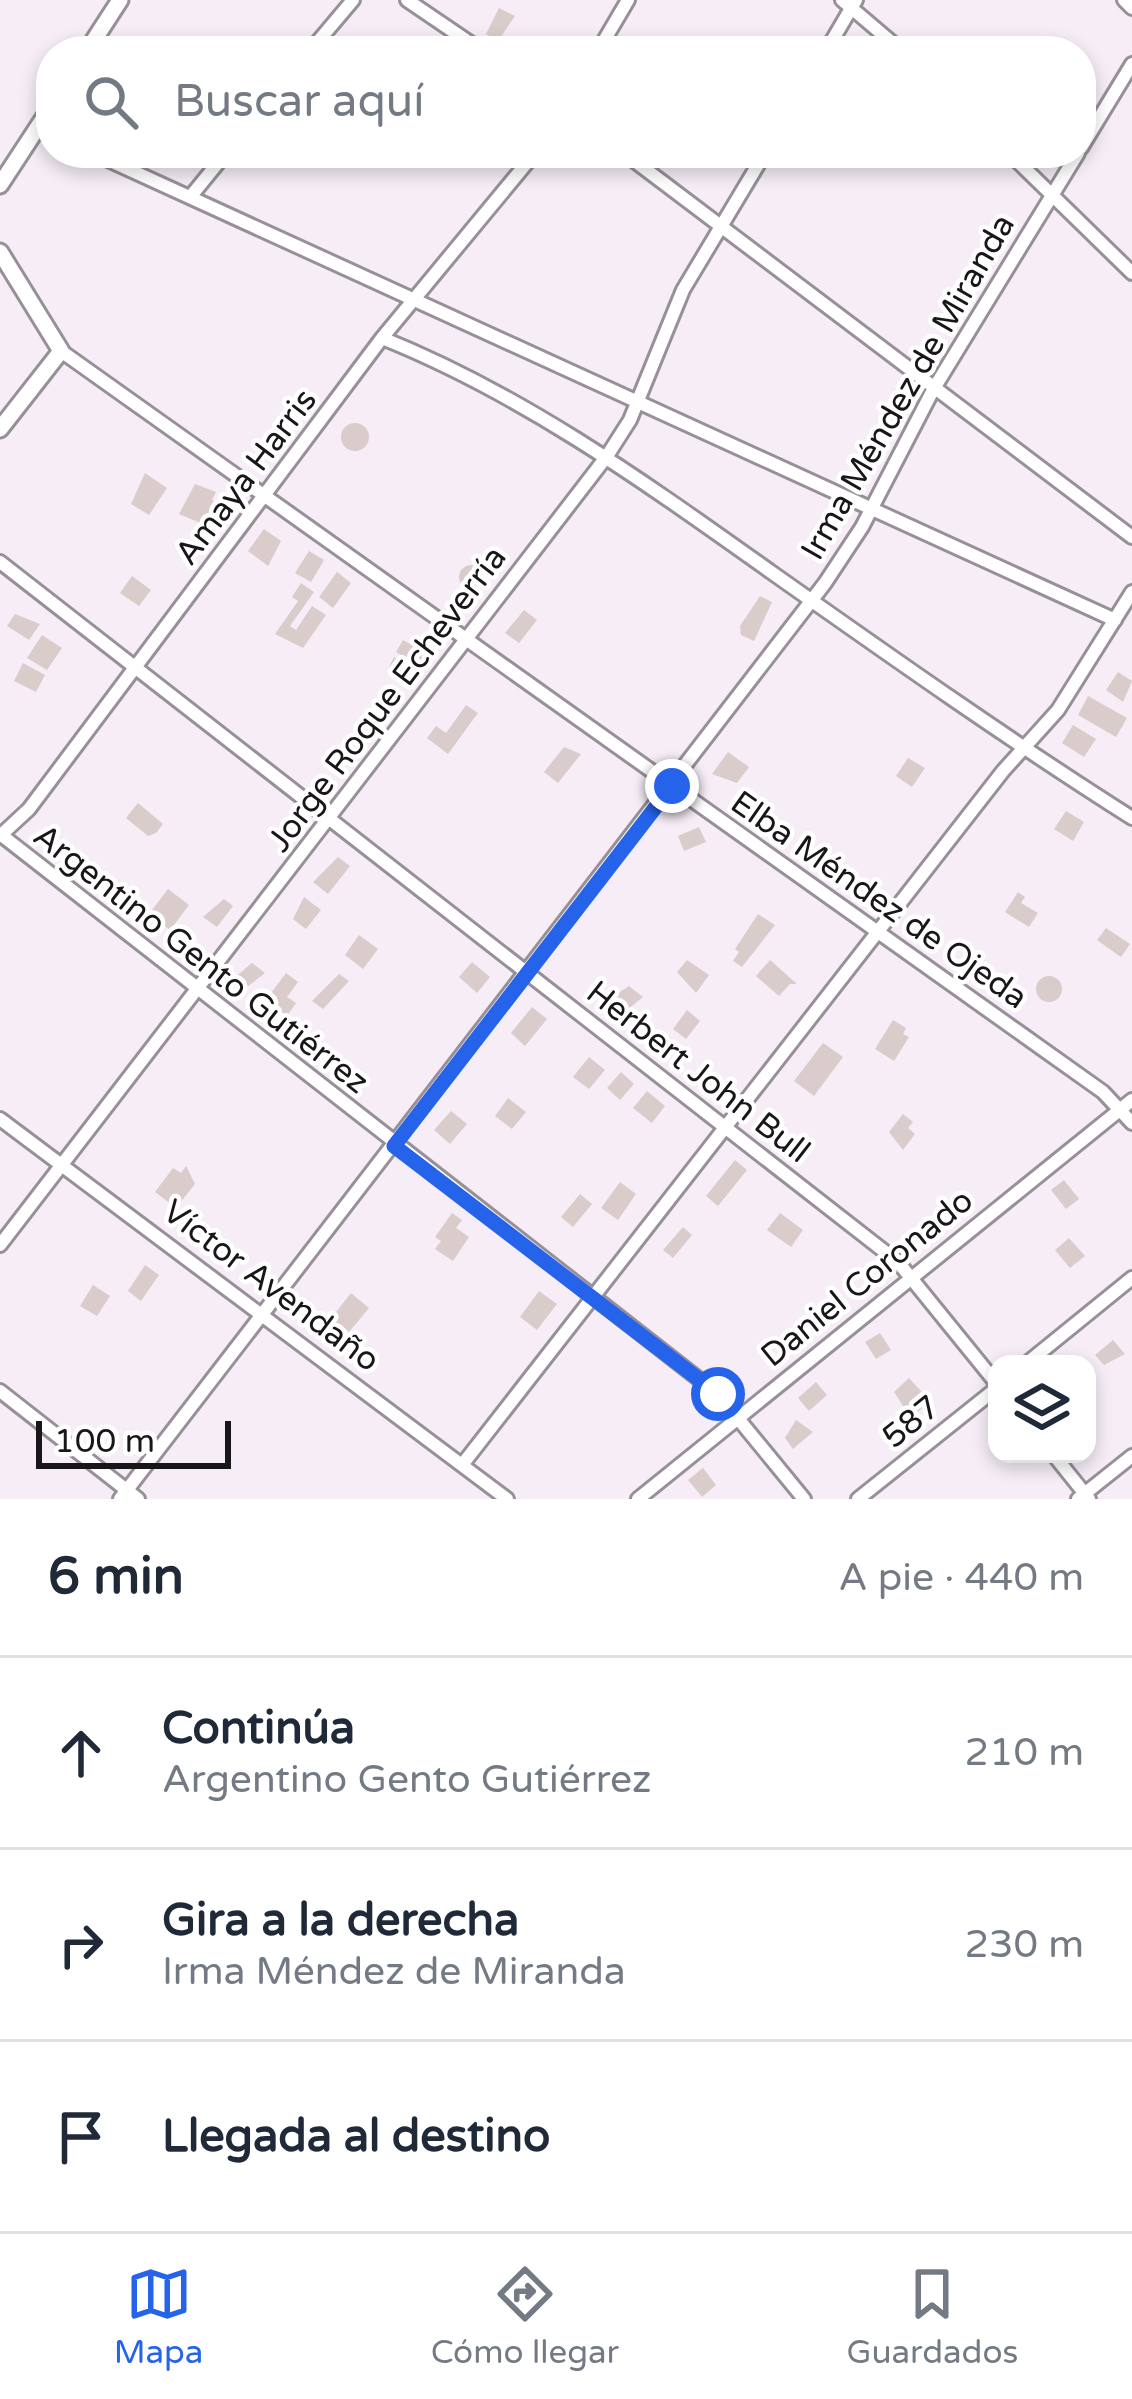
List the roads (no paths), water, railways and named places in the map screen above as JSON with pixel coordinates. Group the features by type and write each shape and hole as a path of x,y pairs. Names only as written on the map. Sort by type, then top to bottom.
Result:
{"street":[{"path":"97,36 120,0"},
{"path":"323,36 353,0"},
{"path":"407,0 460,36"},
{"path":"607,36 628,0"},
{"path":"1124,0 1132,8"},
{"path":"834,36 850,3 886,36"},
{"name":"Irma Méndez de Miranda","path":"1096,124 1132,64"},
{"path":"0,185 36,142"},
{"path":"127,168 1114,620"},
{"path":"191,196 214,168"},
{"name":"Amaya Harris","path":"0,834 28,809 412,299 522,168"},
{"path":"643,168 1132,537"},
{"name":"Jorge Roque Echeverría","path":"0,1245 607,456 637,403 682,290 756,168"},
{"path":"1024,168 1132,273"},
{"name":"Irma Méndez de Miranda","path":"128,1496 672,786 808,598 825,583 872,510 933,390 1069,168"},
{"path":"0,252 61,351 0,429"},
{"path":"382,338 495,390 607,456 1023,749 1132,818"},
{"name":"Elba Méndez de Ojeda","path":"61,351 1126,1104 1132,1123"},
{"name":"Herbert John Bull","path":"0,562 911,1275 988,1374"},
{"path":"462,1465 1058,710 1132,592"},
{"name":"Argentino Gento Gutiérrez","path":"0,834 741,1417 804,1499"},
{"name":"Daniel Coronado","path":"638,1499 1126,1104"},
{"name":"Víctor Avendaño","path":"0,1119 507,1499"},
{"path":"1037,1355 1132,1278"},
{"path":"0,1391 128,1496"},
{"name":"587","path":"858,1499 988,1393"},
{"path":"1059,1463 1084,1497 1132,1456"}]}
